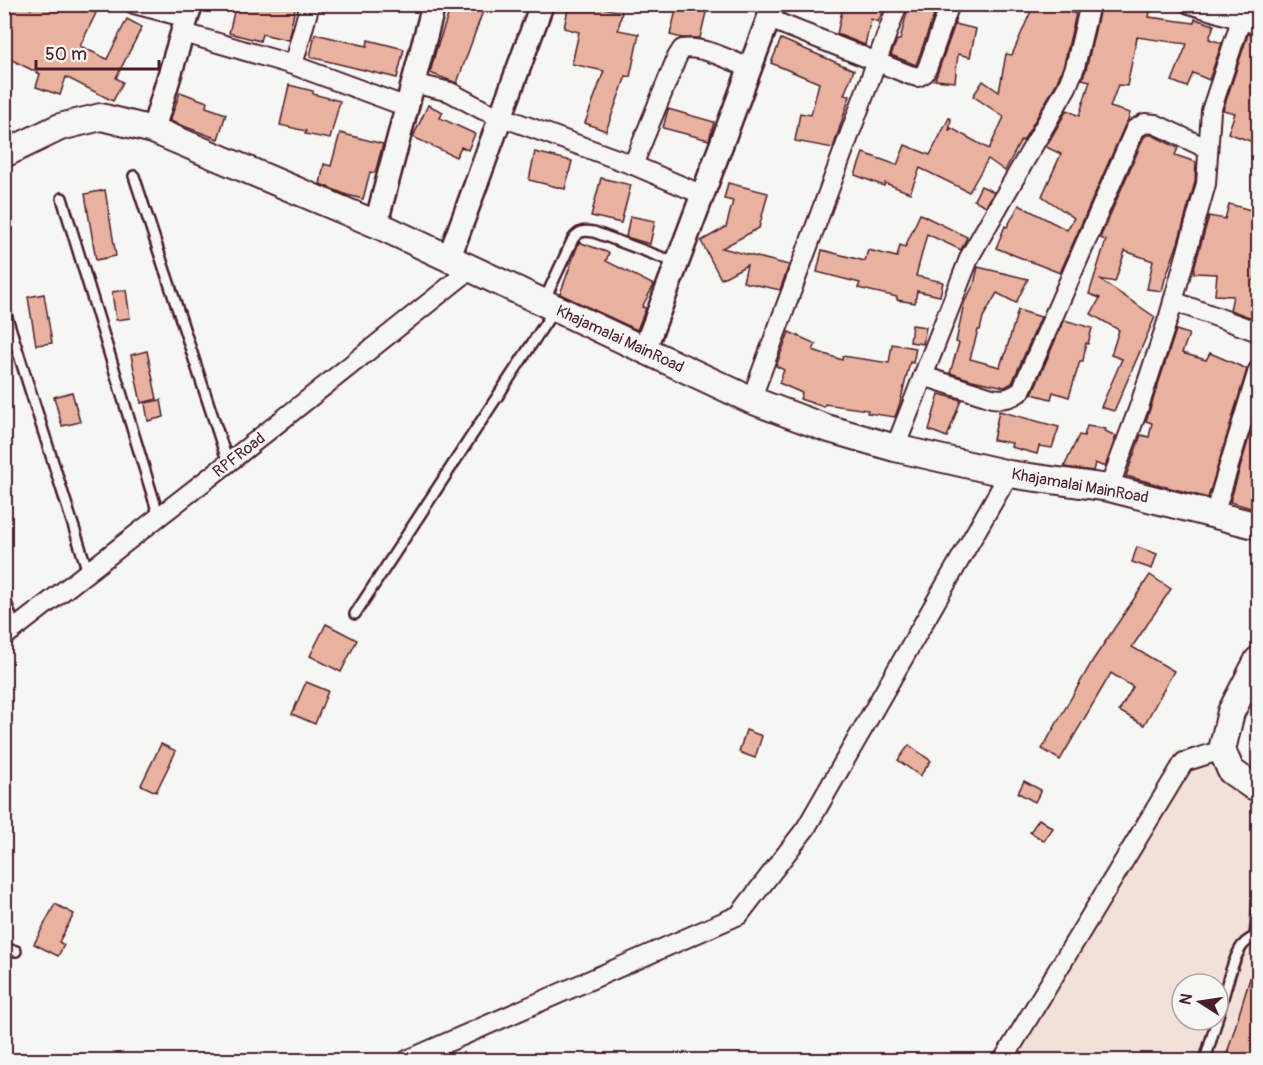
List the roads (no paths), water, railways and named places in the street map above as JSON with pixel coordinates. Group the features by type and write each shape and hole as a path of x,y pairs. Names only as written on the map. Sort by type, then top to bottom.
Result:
{"main road":[{"name":"Khajamalai MainRoad","path":"4,154 60,127 101,117 153,130 376,224 751,400 826,428 895,448 1010,474 1109,489 1258,524"},
{"path":"1258,660 1231,712 1222,750 1231,771 1258,788"}],"street":[{"path":"134,4 188,18 293,65 407,107"},
{"path":"293,65 310,4"},
{"path":"376,224 434,4"},
{"path":"460,264 501,116 542,4"},
{"path":"751,400 898,4"},
{"path":"644,351 771,12 876,61 918,77 925,73 950,4"},
{"path":"895,448 970,256 1067,87 1090,4"},
{"path":"1109,489 1139,407 1173,301 1206,184 1211,111 1249,16 1189,4"},
{"path":"153,130 188,18"},
{"path":"633,165 682,49 691,48 703,51 750,68"},
{"path":"413,83 450,93 483,110 633,165 703,195"},
{"path":"923,376 1003,400 1021,391 1135,129 1145,123 1155,124 1208,149"},
{"name":"RPFRoad","path":"10,633 228,463 460,264"},
{"path":"1173,301 1258,332"},
{"path":"1214,515 1258,370"},
{"path":"406,1060 739,915 807,828 1010,474"},
{"path":"1003,1060 1184,762 1222,750"}],"lane":[{"path":"134,177 228,463"},
{"path":"62,198 159,517"},
{"path":"355,614 549,305 573,239 578,233 585,230 594,232 677,263"},
{"path":"4,308 88,572"},
{"path":"4,596 10,633"},
{"path":"1230,975 1243,945 1257,936 1258,906"},
{"path":"4,949 16,951"},
{"path":"1204,1060 1213,1032"}]}
